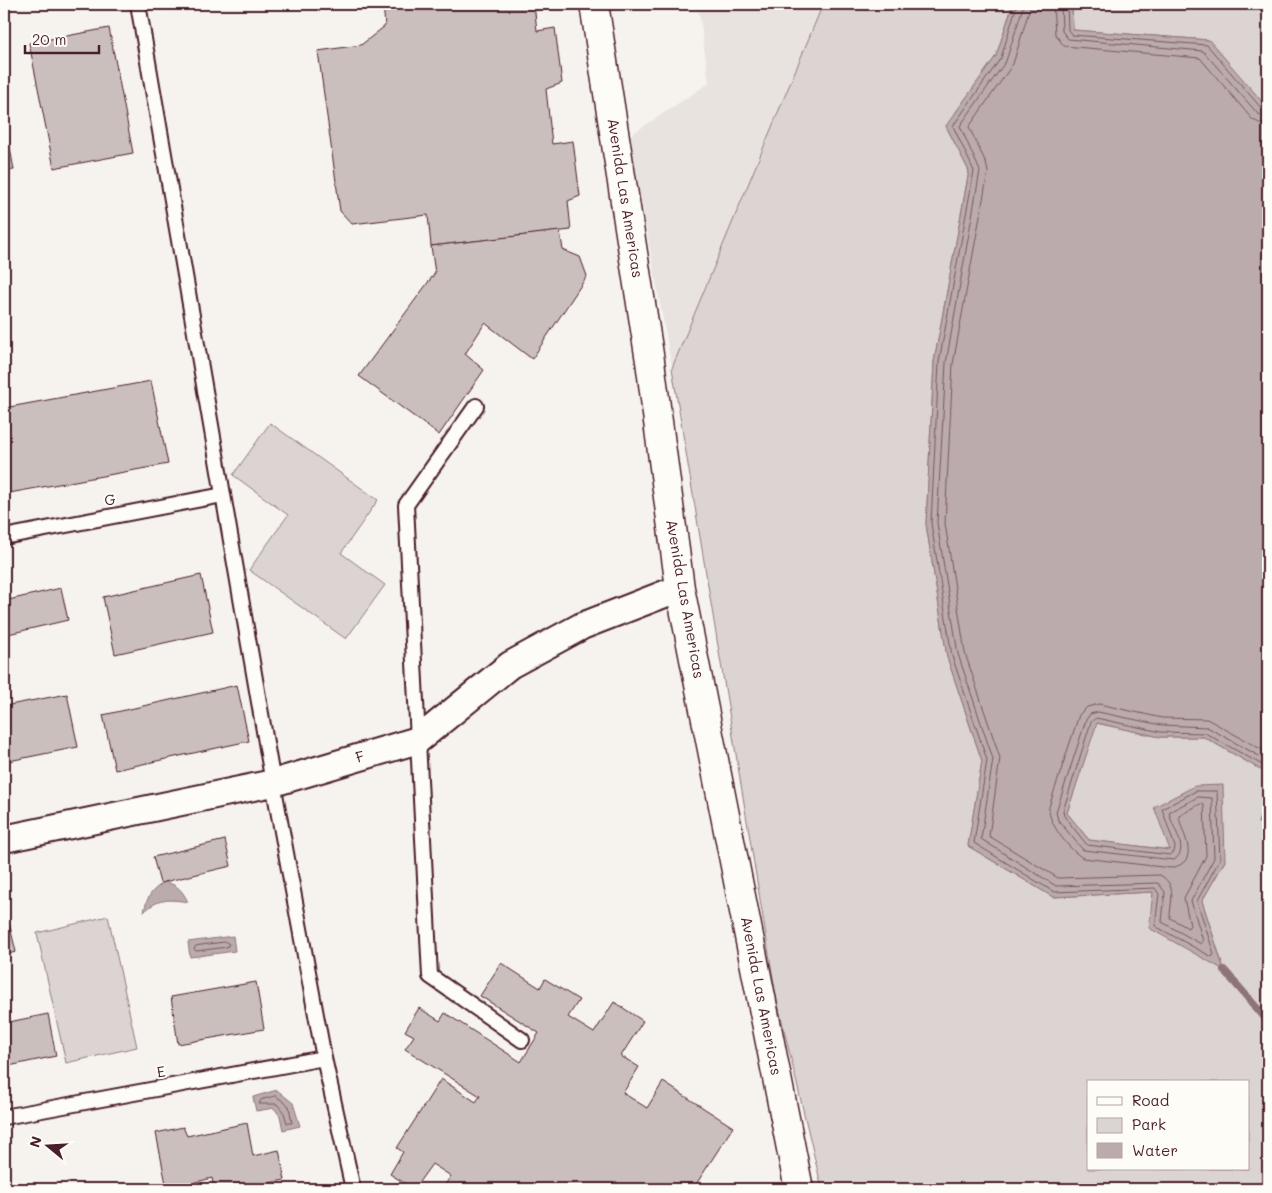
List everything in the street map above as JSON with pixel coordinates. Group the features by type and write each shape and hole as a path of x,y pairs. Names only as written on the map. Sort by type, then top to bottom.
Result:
{"street":[{"name":"Avenida Las Americas","path":"594,4 650,361 680,588 799,1189"},
{"name":"F","path":"4,839 273,783 418,740 510,665 582,626 680,588"}],"lane":[{"path":"138,4 273,783 324,1058 353,1189"},
{"path":"476,406 406,505 430,976 522,1040"},
{"name":"G","path":"4,537 223,495"},
{"name":"E","path":"4,1117 324,1058"}],"shaded area":[{"path":"698,4 823,4 672,368 629,136 709,83"}],"green space":[{"path":"823,4 1013,4 996,56 946,126 969,171 934,362 926,524 947,657 982,761 968,846 1053,897 1154,892 1224,969 1202,901 1225,861 1171,850 1089,840 1067,813 1096,723 1160,737 1204,737 1268,774 1268,792 1258,823 1268,820 1268,1189 822,1189 776,996 672,368"},
{"path":"1072,4 1268,4 1268,317 1209,40 1073,30"},
{"path":"270,423 378,500 341,553 385,585 346,639 249,570 288,515 233,475"},
{"path":"108,916 137,1047 66,1063 37,933"}],"water":[{"path":"1013,4 1072,4 1073,30 1209,40 1266,106 1268,774 1204,737 1160,737 1097,723 1067,813 1089,840 1170,850 1154,807 1195,786 1223,785 1225,861 1202,901 1224,970 1149,928 1153,892 1053,897 968,846 982,761 947,657 926,524 934,362 969,171 946,126 996,56"},
{"path":"1268,792 1268,820 1258,823"},
{"path":"165,882 179,889 188,902 175,900 159,902 144,912 150,894"},
{"path":"233,936 235,951 190,957 188,942"},
{"path":"277,1090 293,1103 300,1126 283,1130 280,1116 274,1108 256,1111 253,1097"}],"building":[{"path":"383,4 534,4 537,31 555,28 562,83 546,89 552,144 573,141 580,196 568,201 571,230 431,246 428,215 352,224 340,211 318,51 361,45 385,26"},
{"path":"109,28 133,153 54,168 29,43"},
{"path":"8,136 14,170 4,171 4,137"},
{"path":"560,231 563,250 580,257 587,276 532,359 485,323 465,354 484,370 439,435 359,376 435,273 431,246"},
{"path":"151,381 168,464 4,494 4,408"},
{"path":"201,575 213,632 115,654 103,597"},
{"path":"61,588 68,620 4,635 4,601"},
{"path":"237,685 249,741 115,770 103,715"},
{"path":"67,694 78,747 4,762 4,706"},
{"path":"225,840 231,866 160,883 153,857"},
{"path":"6,910 16,952 4,955 4,911"},
{"path":"501,963 540,988 545,979 579,1000 568,1017 594,1033 614,1002 643,1021 621,1056 639,1067 623,1093 647,1108 663,1082 733,1127 693,1189 442,1189 451,1176 432,1164 414,1189 390,1174 403,1152 397,1148 441,1079 476,1102 480,1096 405,1049 414,1036 405,1031 419,1008 440,1021 445,1013 521,1062 539,1033 480,996"},
{"path":"256,982 264,1029 178,1044 171,997"},
{"path":"48,1014 56,1056 4,1067 4,1023"},
{"path":"247,1123 253,1156 279,1150 285,1180 247,1187 247,1189 214,1189 212,1178 196,1182 198,1189 167,1189 156,1133 183,1127 187,1136"}],"waterway":[{"path":"1224,970 1268,1021"}]}
